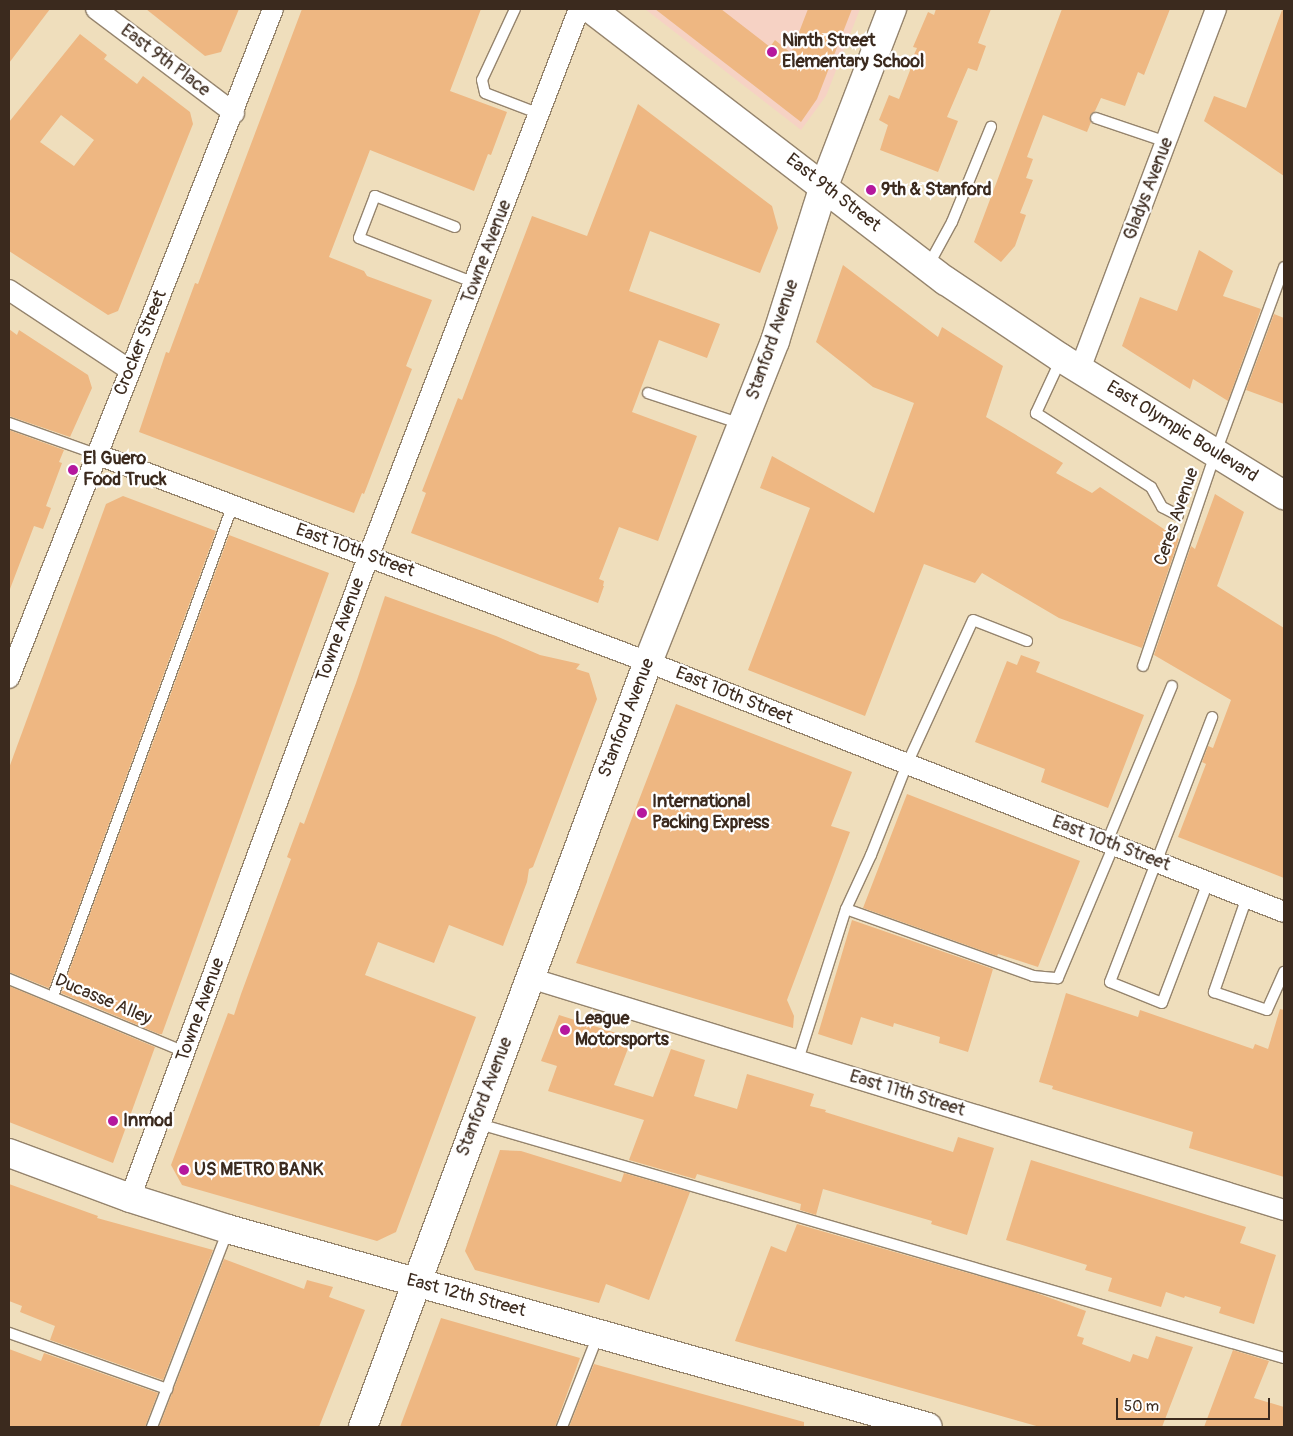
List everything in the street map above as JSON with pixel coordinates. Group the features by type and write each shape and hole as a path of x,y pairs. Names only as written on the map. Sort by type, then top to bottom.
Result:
{"street":[{"name":"East 9th Place","path":"96,9 234,113"},
{"name":"Crocker Street","path":"9,678 96,454 234,113 273,9"},
{"name":"Towne Avenue","path":"130,1198 369,555 579,9"},
{"name":"East 9th Street","path":"591,9 928,266 1071,363"},
{"name":"Stanford Avenue","path":"363,1427 475,1122 648,662 775,341 824,186 892,9"},
{"name":"Gladys Avenue","path":"1071,363 1167,142 1216,9"},
{"path":"9,290 130,370"},
{"name":"East Olympic Boulevard","path":"1071,363 1284,495"},
{"name":"East 10th Street","path":"96,454 232,507 369,555 648,662 1284,912"},
{"name":"East 11th Street","path":"530,978 1284,1210"},
{"name":"East 12th Street","path":"9,1153 130,1198 228,1230 928,1427"}],"lane":[{"path":"515,9 482,80 485,93 540,114"},
{"path":"1096,118 1167,142"},
{"path":"928,266 952,222 991,127"},
{"path":"455,227 375,196 359,238 475,283"},
{"name":"Ceres Avenue","path":"1143,666 1216,452 1284,267"},
{"path":"1071,363 1036,413 1150,488 1162,507 1178,515"},
{"path":"648,393 743,424"},
{"path":"9,423 96,454"},
{"path":"53,996 232,507"},
{"path":"798,1060 846,908 871,855 906,764 973,620 1027,641"},
{"path":"846,908 1033,976 1058,978 1172,686"},
{"path":"1208,882 1162,1003 1110,982 1212,717"},
{"path":"1247,897 1214,992 1267,1010 1284,972"},
{"name":"Ducasse Alley","path":"9,979 185,1052"},
{"path":"475,1122 1284,1358"},
{"path":"152,1427 228,1230"},
{"path":"9,1333 167,1389"},
{"path":"562,1427 598,1333"}],"shaded area":[{"name":"Ninth Street Elementary School","path":"645,9 860,9 826,96 801,130"}],"building":[{"path":"9,9 50,9 9,63"},
{"path":"146,9 239,9 221,52 205,56"},
{"path":"302,9 481,9 450,91 507,112 491,155 488,154 474,191 370,150 329,257 364,271 367,276 432,300 406,366 412,369 364,494 362,493 354,513 139,432 166,352 169,353 195,283 198,284"},
{"name":"Ninth Street Elementary School","path":"655,9 721,9 770,47 775,40 791,53 808,9 852,9 817,99 801,122"},
{"path":"936,9 991,9 978,43 986,46 977,71 968,68 947,117 958,121 938,172 880,150 888,125 879,120 889,95 899,99 914,60 912,59 917,48 913,47 928,12 934,15"},
{"path":"1062,9 1170,9 1144,75 1138,72 1125,106 1101,98 1095,111 1090,115 1091,122 1087,132 1043,115 1027,157 1033,159 1026,178 1033,180 1020,213 1026,215 1015,246 1001,262 974,242"},
{"path":"1282,10 1284,11 1284,176 1204,121 1214,96 1246,108"},
{"path":"80,34 107,55 104,59 137,84 143,76 190,112 193,124 118,311 108,315 9,251 9,122","holes":["61,115 94,140 74,166 40,142"]},
{"path":"638,104 772,206 778,228 760,273 650,231 629,291 720,324 707,358 659,340 632,412 697,436 658,541 619,527 599,579 604,581 604,586 598,603 411,533 426,493 422,491 458,398 462,400 532,216 587,236"},
{"path":"1199,250 1233,271 1223,296 1261,309 1228,401 1193,379 1190,389 1122,346 1140,297 1177,311"},
{"path":"843,265 938,337 942,327 1003,366 986,417 1063,463 1056,473 1092,493 1100,487 1179,539 1142,648 1059,618 982,573 975,583 924,564 865,716 748,670 810,508 760,488 772,456 874,513 914,403 873,387 816,342"},
{"path":"1274,314 1284,318 1284,404 1246,390"},
{"path":"9,329 17,335 19,330 88,375 92,388 70,437 9,416"},
{"path":"9,430 64,450 59,462 62,463 46,506 51,508 43,529 34,526 10,589"},
{"path":"1215,494 1244,512 1217,586 1284,628 1284,878 1178,837 1206,764 1202,762 1208,746 1213,748 1231,700 1154,655 1191,546 1195,549"},
{"path":"123,496 216,531 49,988 9,972 9,768 106,504"},
{"path":"229,535 329,573 162,1034 159,1034 61,993"},
{"path":"385,596 496,636 540,655 580,664 576,669 589,673 597,699 533,867 529,869 527,882 503,946 449,925 434,963 378,942 365,975 476,1017 396,1232 377,1241 182,1185 171,1165 228,1013 234,1015 291,859 287,857 300,822 304,824 356,683"},
{"path":"1021,655 1040,662 1036,672 1144,715 1108,808 1041,782 1045,769 975,742 1007,661 1017,665"},
{"path":"676,704 852,772 831,826 850,832 787,1000 794,1016 793,1028 576,963"},
{"path":"907,794 1080,861 1038,967 998,954 997,956 863,908"},
{"path":"852,920 993,969 968,1052 939,1043 940,1037 894,1023 893,1027 861,1017 852,1045 818,1034"},
{"path":"9,986 155,1047 113,1163 9,1122"},
{"path":"1066,993 1138,1017 1140,1010 1253,1049 1255,1044 1268,1049 1280,1009 1284,1010 1284,1177 1189,1148 1193,1132 1052,1089 1053,1086 1039,1082"},
{"path":"559,1015 632,1038 614,1085 653,1097 671,1049 705,1060 694,1096 737,1109 747,1074 814,1094 810,1106 826,1110 825,1112 953,1152 958,1137 994,1148 967,1235 931,1224 932,1221 823,1189 816,1215 800,1210 801,1204 697,1174 695,1179 629,1160 644,1120 548,1091 557,1066 541,1061"},
{"path":"500,1150 521,1151 621,1182 624,1173 690,1192 649,1300 606,1284 599,1303 475,1270 465,1251"},
{"path":"1031,1160 1246,1227 1240,1243 1276,1255 1254,1324 1219,1313 1221,1307 1185,1296 1184,1298 1166,1292 1161,1307 1108,1291 1112,1278 1085,1270 1087,1265 1006,1240"},
{"path":"9,1184 98,1216 97,1218 213,1250 163,1380 50,1340 55,1326 20,1312 22,1306 9,1301"},
{"path":"797,1224 1031,1291 1086,1311 1077,1336 1084,1338 1082,1344 1130,1362 1133,1354 1148,1359 1156,1336 1193,1347 1162,1427 1040,1427 735,1341 771,1246 786,1252"},
{"path":"224,1259 304,1289 307,1280 333,1287 329,1297 365,1310 319,1427 159,1427"},
{"path":"441,1318 580,1358 555,1427 400,1427"},
{"path":"9,1349 41,1361 44,1353 158,1393 145,1427 9,1427"},
{"path":"1233,1350 1269,1361 1254,1398 1284,1407 1284,1427 1204,1427"},
{"path":"594,1364 804,1422 804,1427 569,1427"}],"place":[{"name":"Ninth Street Elementary School","path":"772,52"},
{"name":"9th & Stanford","path":"871,190"},
{"name":"El Guero Food Truck","path":"73,470"},
{"name":"International Packing Express","path":"642,813"},
{"name":"League Motorsports","path":"565,1030"},
{"name":"Inmod","path":"113,1121"},
{"name":"US METRO BANK","path":"184,1170"}]}
